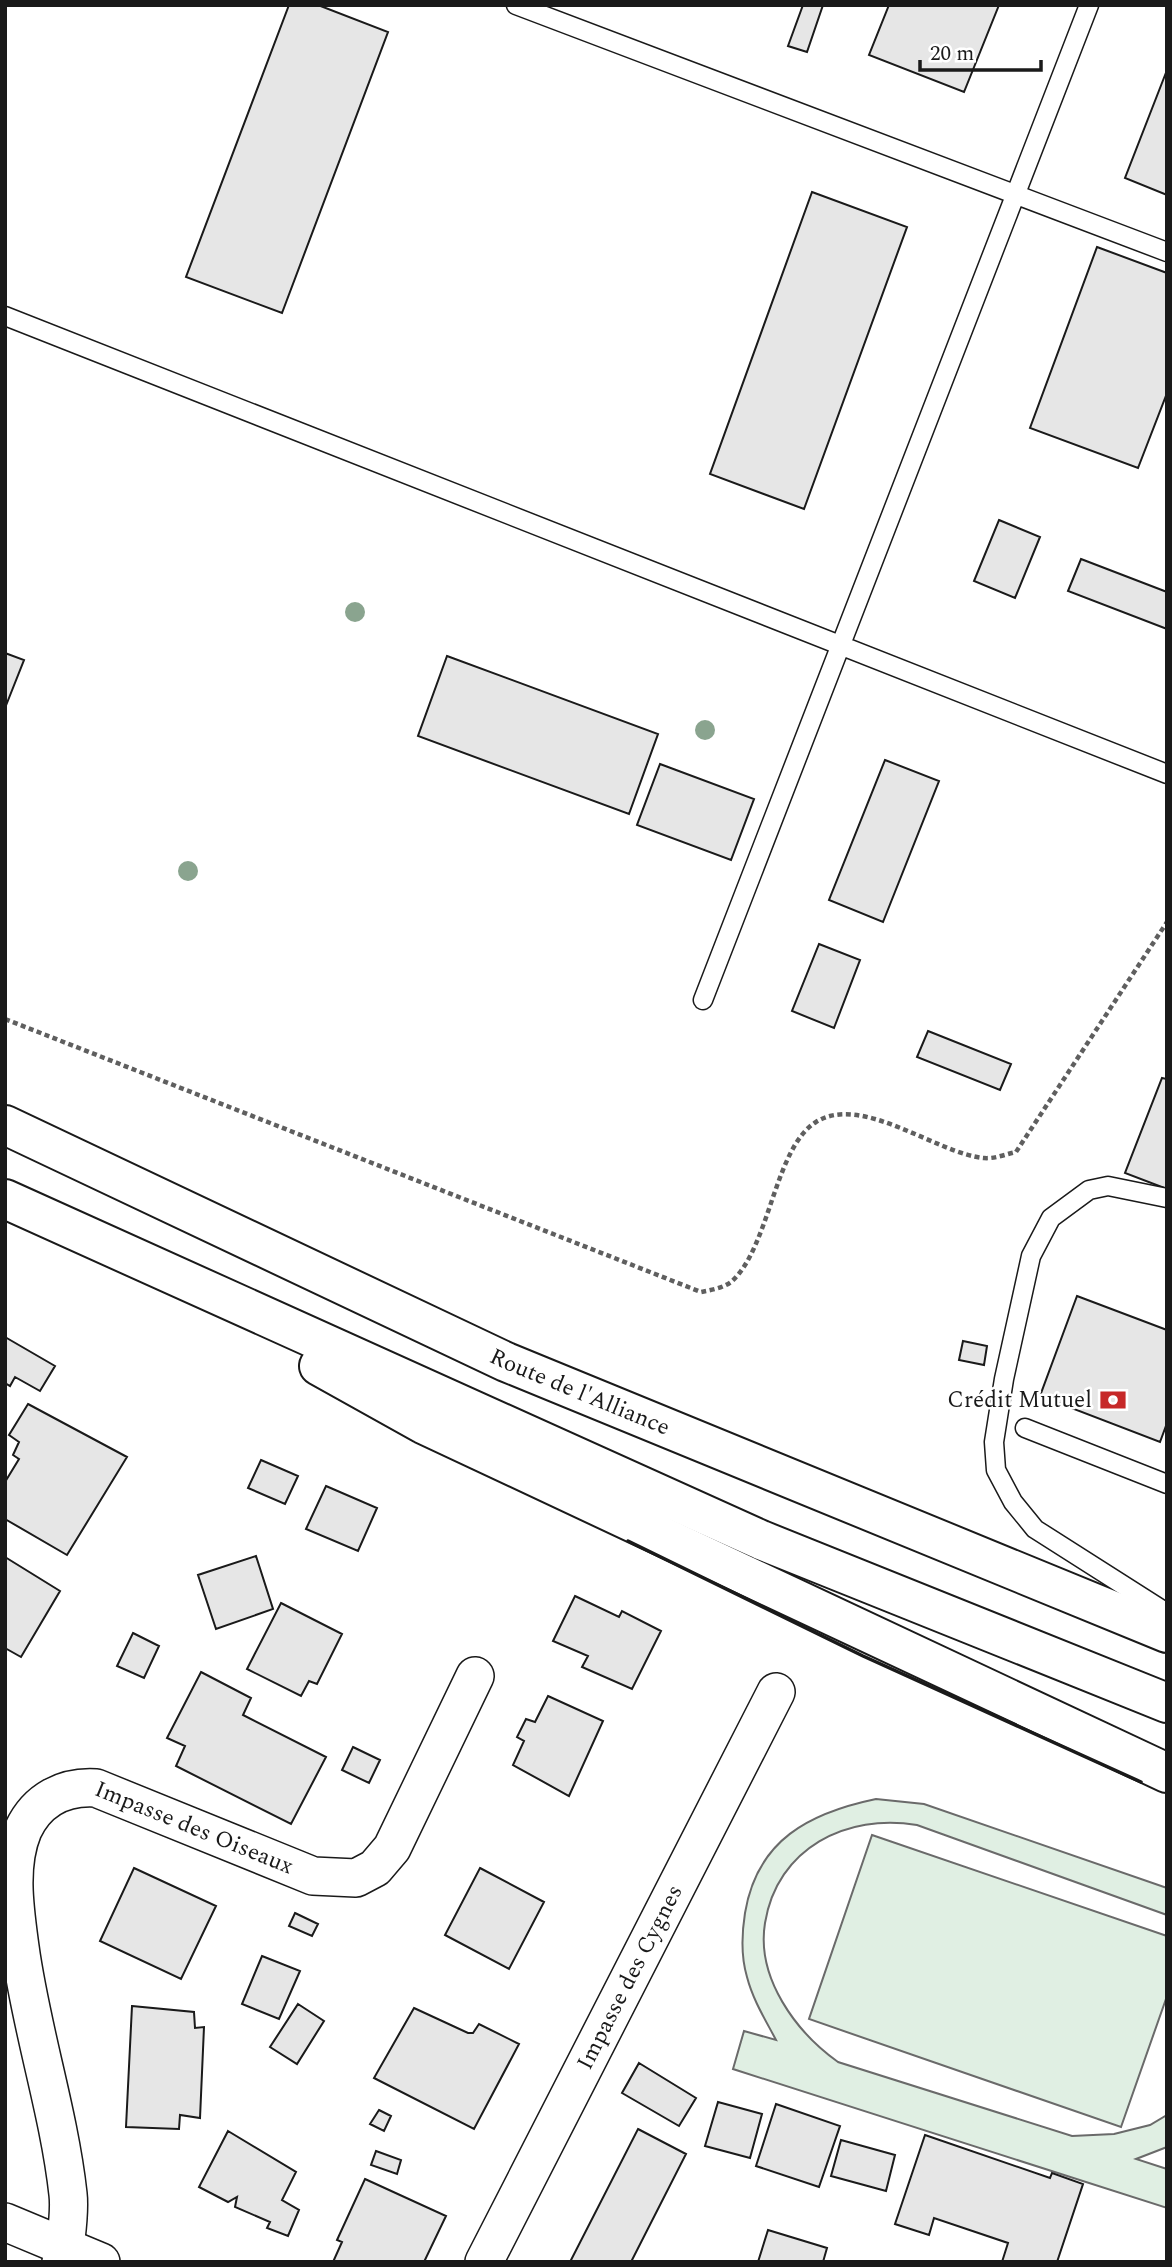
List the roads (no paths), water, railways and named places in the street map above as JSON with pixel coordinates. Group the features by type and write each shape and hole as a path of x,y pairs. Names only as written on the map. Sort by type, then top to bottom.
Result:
{"highway":[{"name":"Route de l'Alliance","path":"5,1125 506,1362 1167,1633"},
{"path":"5,1199 761,1540 1167,1703"},
{"path":"91,1238 423,1424 1167,1773"}],"street":[{"name":"Impasse des Oiseaux","path":"63,2254 68,2194 26,1993 14,1898 18,1850 23,1831 34,1812 62,1791 96,1788 313,1876 356,1878 375,1868 392,1847 475,1676"},
{"name":"Impasse des Cygnes","path":"484,2262 776,1692"},
{"path":"5,2222 63,2254 101,2262"}],"lane":[{"path":"516,5 1167,252"},
{"path":"704,1000 839,645 1089,5"},
{"path":"5,316 1167,774"},
{"path":"1167,1198 1108,1186 1089,1190 1051,1218 1031,1256 1004,1379 995,1442 996,1470 1013,1502 1035,1528 1167,1613"},
{"path":"1025,1428 1167,1484"}],"place":[{"name":"Crédit Mutuel","path":"1113,1400"}]}
